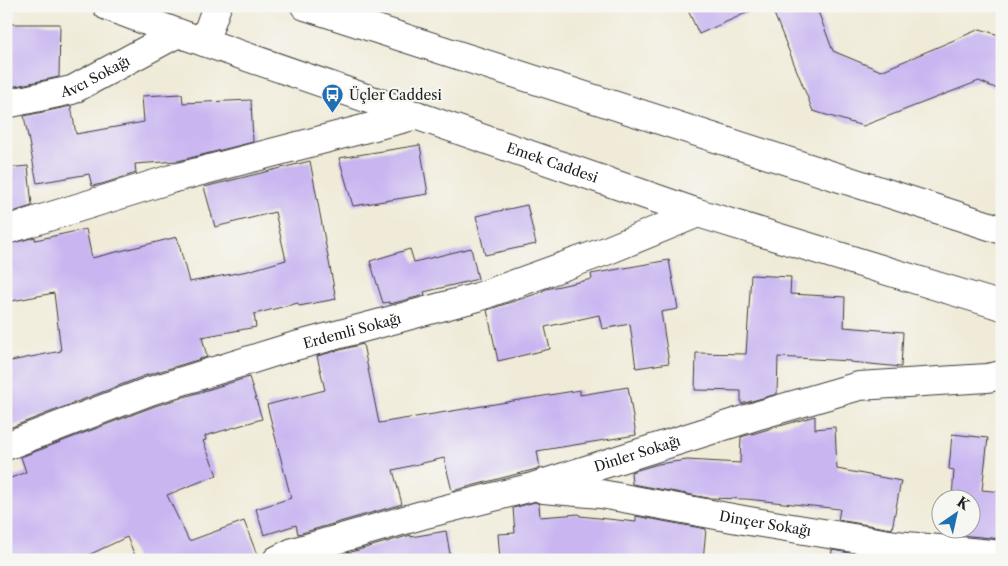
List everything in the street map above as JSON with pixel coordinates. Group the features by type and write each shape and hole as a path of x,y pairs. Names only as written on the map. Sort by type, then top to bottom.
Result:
{"street":[{"name":"Emek Caddesi","path":"107,6 178,33 698,214 1002,306"},
{"path":"204,42 217,6"},
{"path":"305,6 1002,230"},
{"name":"Avcı Sokağı","path":"6,104 72,90 178,33"},
{"path":"6,230 171,179 417,115"},
{"name":"Erdemli Sokağı","path":"6,446 150,391 288,348 478,297 606,251 698,214"},
{"name":"Dinler Sokağı","path":"277,560 293,552 422,515 528,488 759,415 859,386 987,378 1002,375"},
{"name":"Dinçer Sokağı","path":"528,488 601,494 896,545 1002,555"}],"building":[{"path":"686,6 762,6 699,34"},
{"path":"771,6 816,6 833,51 881,71 980,29 1002,36 1002,91 979,81 863,126 813,111"},
{"path":"6,24 60,24 59,77 6,88"},
{"path":"182,94 183,103 251,100 253,142 178,161 135,164 136,173 92,186 89,174 37,183 24,116 71,106 76,134 144,122 142,96"},
{"path":"420,145 428,194 353,206 339,158"},
{"path":"310,161 336,299 299,306 298,303 254,314 256,327 202,337 207,357 144,376 9,428 6,423 6,362 61,351 54,293 12,301 6,273 6,245 35,237 35,240 86,229 92,258 177,237 189,282 248,271 286,260 275,212 215,227 204,187"},
{"path":"28,166 32,206 6,214 6,168"},
{"path":"527,205 536,244 485,255 476,216"},
{"path":"471,248 478,279 424,292 425,295 390,304 389,302 383,303 370,261 410,249 414,262"},
{"path":"669,260 678,309 661,312 669,363 636,368 630,324 602,329 599,315 545,327 550,349 498,361 487,310 546,289 592,279 591,274"},
{"path":"751,275 791,277 790,294 845,297 844,327 903,332 901,367 850,361 778,357 777,394 741,404 741,391 695,390 696,353 746,354"},
{"path":"363,344 379,423 580,390 580,395 628,387 636,435 537,451 540,468 452,491 444,458 393,470 402,504 298,534 296,525 264,535 256,509 291,498 267,405 325,390 317,356"},
{"path":"249,377 262,419 205,436 206,440 203,441 217,475 167,495 189,541 244,521 259,560 137,560 127,537 78,560 6,560 6,480 26,472 21,457 155,406"},
{"path":"815,416 815,429 835,427 837,469 901,481 892,529 838,520 840,509 746,499 708,498 632,484 631,472 658,464 687,460 740,463 741,437"},
{"path":"952,434 988,438 982,490 1002,492 1002,539 980,537 980,488 953,488 954,470 949,469"},
{"path":"535,502 539,504 540,517 579,514 580,516 636,522 636,516 706,529 703,560 500,560 498,534 515,533 513,508"},
{"path":"446,531 451,560 323,560 411,535 411,537"},
{"path":"832,550 886,559 831,560"}],"place":[{"name":"Üçler Caddesi","path":"333,114"}]}
